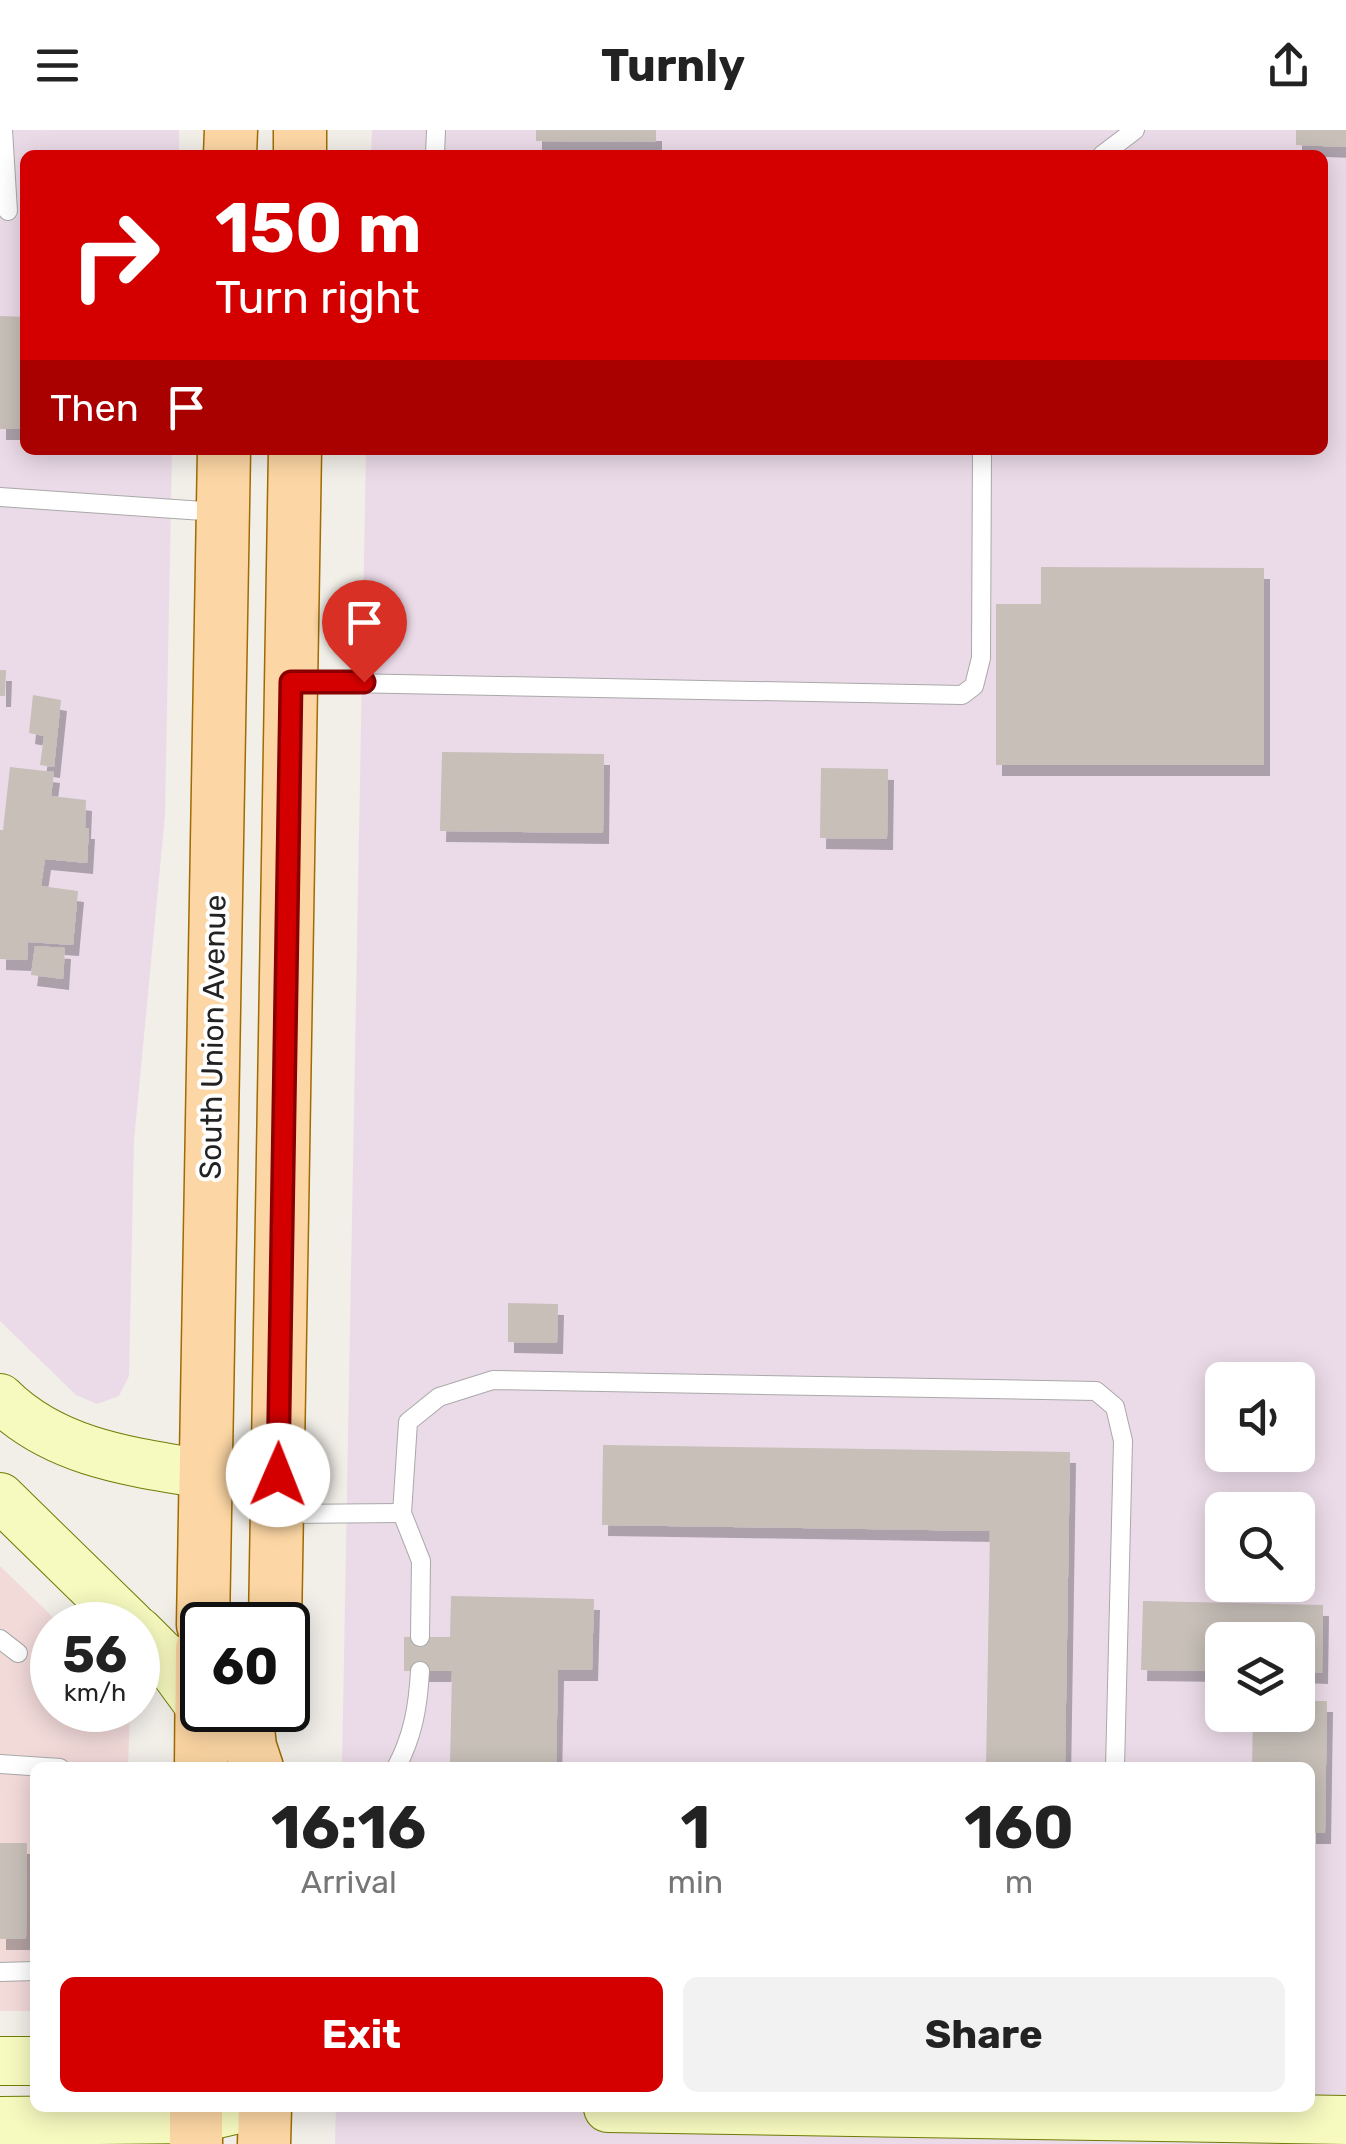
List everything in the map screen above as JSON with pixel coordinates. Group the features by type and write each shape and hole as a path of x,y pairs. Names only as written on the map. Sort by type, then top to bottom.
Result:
{"main road":[{"name":"South Union Avenue","path":"203,1602 224,455"},
{"path":"256,455 249,660 256,683 290,738"},
{"path":"275,1602 295,455"},
{"path":"0,1398 28,1420 84,1450 205,1474 223,1483 240,1510 243,1602"},
{"path":"0,1497 108,1602"},
{"path":"160,1653 180,1679"},
{"path":"200,1762 201,1732"},
{"path":"248,1732 255,1762"},
{"path":"272,1762 273,1732"},
{"path":"0,2061 30,2061"},
{"path":"264,2144 265,2112"},
{"path":"1189,2112 1346,2120"},
{"path":"0,2120 207,2120"}],"lane":[{"path":"4,130 8,211"},
{"path":"1109,150 1136,130"},
{"path":"291,682 962,695 974,686 981,658 982,455"},
{"path":"0,497 224,512"},
{"path":"420,1638 421,1561 402,1514 408,1422 440,1397 493,1380 1096,1391 1115,1407 1123,1441 1115,1762"},
{"path":"277,1514 402,1514"},
{"path":"0,1639 18,1654"},
{"path":"399,1762 418,1712 420,1671"},
{"path":"0,1764 30,1766"},
{"path":"0,1972 30,1970"}],"shaded area":[{"path":"0,130 179,130 179,150 20,150 20,455 172,455 165,815 134,1141 129,1376 119,1396 97,1404 76,1395 0,1321"},
{"path":"372,130 1346,130 1346,2144 335,2144 336,2112 1315,2112 1315,1762 342,1762 366,455 1328,455 1328,150 371,150"},
{"path":"0,1566 37,1602 30,1602 30,1732 129,1732 128,1762 30,1762 30,2011 0,2011"}],"building":[{"path":"536,130 656,130 656,142 536,141"},
{"path":"1296,130 1346,130 1346,147 1296,145"},
{"path":"0,316 20,317 20,429 0,429"},
{"path":"1041,567 1264,568 1264,765 996,765 996,604 1041,604"},
{"path":"0,670 6,670 5,696 0,696"},
{"path":"33,695 61,700 54,767 40,765 44,736 29,733"},
{"path":"442,752 604,754 603,833 440,831"},
{"path":"10,767 54,772 51,796 86,800 85,828 89,828 87,863 45,859 41,886 78,891 73,945 28,942 27,960 0,959 0,830"},
{"path":"821,768 888,769 887,839 820,838"},
{"path":"35,946 65,948 63,979 31,975"},
{"path":"508,1303 558,1304 557,1343 508,1342"},
{"path":"603,1445 1070,1452 1065,1762 986,1762 990,1531 602,1525"},
{"path":"451,1596 594,1599 592,1670 558,1670 556,1762 450,1762 452,1671 404,1671 404,1637 450,1637"},
{"path":"1143,1601 1323,1605 1322,1673 1315,1673 1315,1622 1205,1622 1205,1671 1141,1670"},
{"path":"1315,1701 1327,1701 1325,1833 1315,1833 1315,1762 1252,1762 1253,1732 1315,1732"},
{"path":"0,1843 27,1843 26,1939 0,1939"}],"route":[{"path":"278,1475 291,682 364,682"}]}
